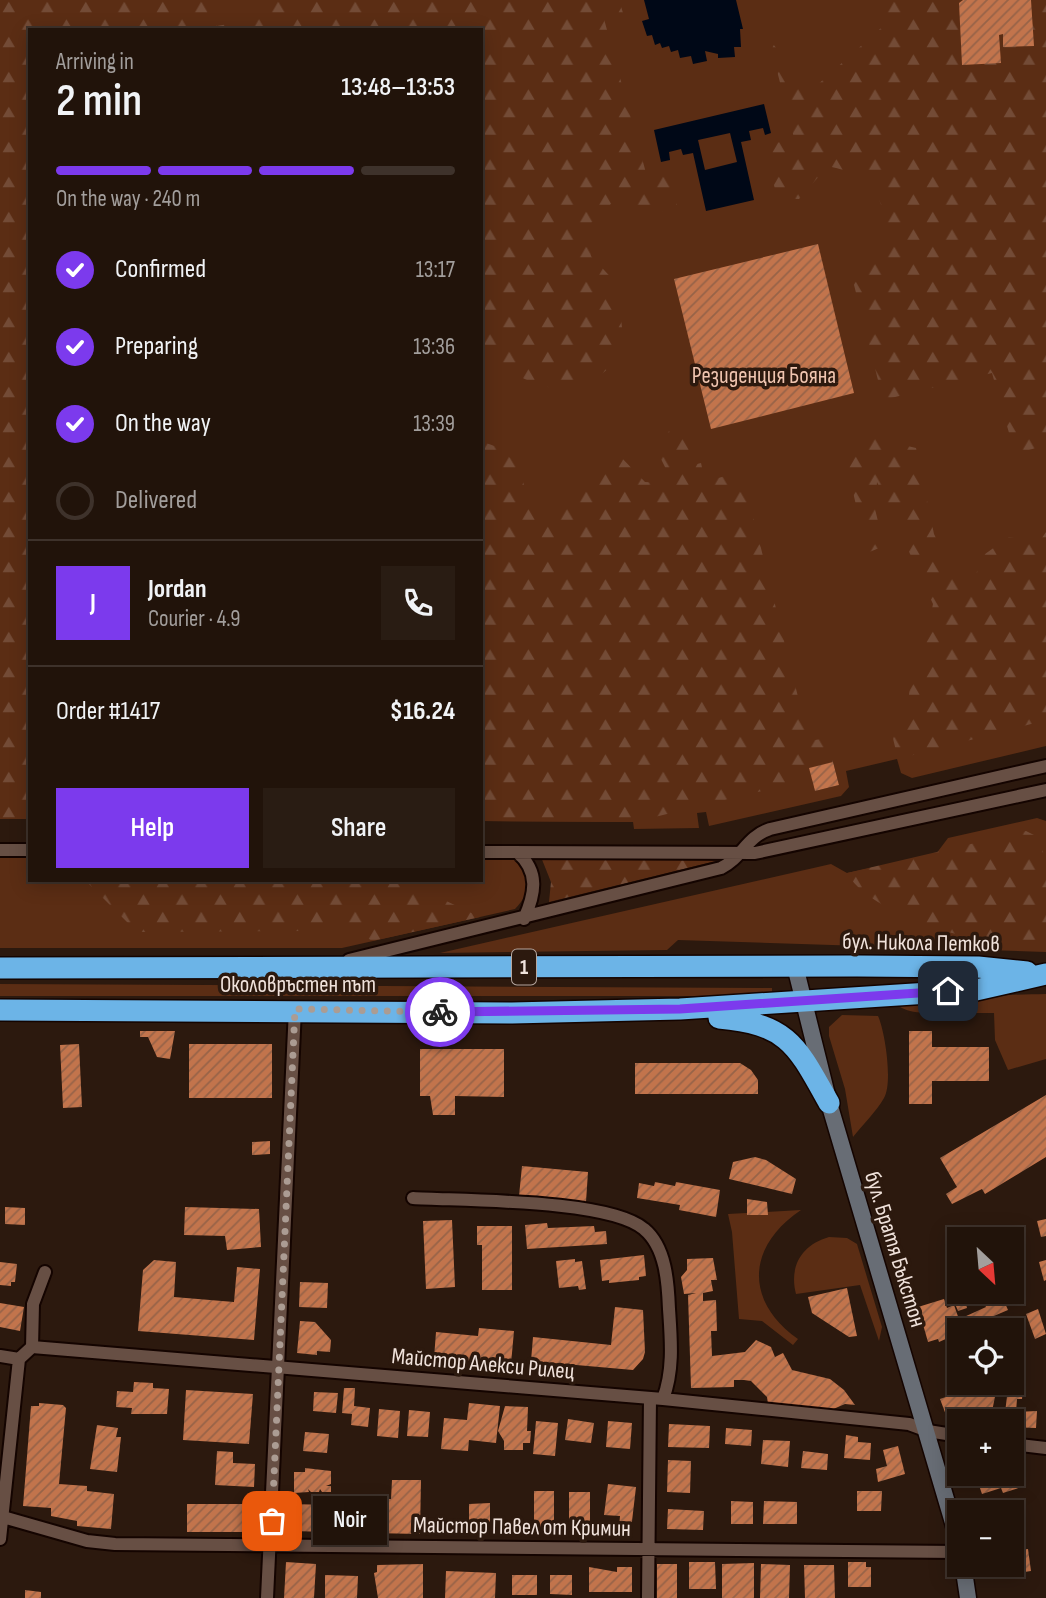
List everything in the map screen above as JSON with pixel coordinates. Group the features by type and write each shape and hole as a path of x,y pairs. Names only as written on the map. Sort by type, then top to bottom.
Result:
{"highway":[{"name":"Околовръстен път","path":"0,968 795,966"},
{"name":"бул. Никола Петков","path":"795,966 978,967 1046,974"},
{"name":"бул. Никола Петков","path":"806,1002 976,990 1046,974"},
{"name":"Околовръстен път","path":"0,1010 295,1009 512,1013 680,1009 806,1002"},
{"path":"680,1009 708,1017 747,1020 782,1034 806,1062 829,1104"}],"street":[{"path":"318,968 721,868 739,854 754,834 770,829 1046,766"},
{"path":"946,789 938,801 941,806 951,811"},
{"path":"483,852 739,854 776,849 1046,790"},
{"path":"0,850 28,850"},
{"path":"517,852 527,861 534,879 534,896 524,919"},
{"name":"бул. Братя Бъкстон","path":"795,966 829,1104 947,1500"},
{"path":"267,1598 295,1009"},
{"path":"413,1198 594,1209 625,1217 646,1230 657,1248 668,1282 671,1380 663,1399"},
{"path":"0,1539 19,1359 32,1348 33,1304 45,1272"},
{"name":"Майстор Алекси Рилец","path":"32,1348 663,1399 909,1424 928,1432 947,1434"},
{"path":"0,1356 19,1359"},
{"path":"648,1598 650,1398"},
{"path":"1024,1445 1046,1448"},
{"name":"Майстор Павел от Кримин","path":"3,1517 87,1541 116,1544 947,1552"},
{"path":"965,1577 968,1598"}],"green space":[{"name":"Резиденция Бояна","path":"0,0 1046,0 1046,746 912,778 901,773 897,759 846,771 849,787 841,796 709,826 706,812 697,813 699,828 634,829 633,822 483,821 483,28 28,28 28,819 0,819","holes":["833,762 839,785 815,791 809,768"]},
{"path":"0,0 219,0 207,12 217,26 266,17 266,0 619,0 623,13 604,19 646,173 673,169 677,205 642,221 614,201 589,225 591,256 618,285 622,355 593,380 563,388 535,383 483,355 483,28 28,28 28,819 0,819"},
{"path":"876,0 1046,0 1046,445 1015,454 992,373 883,400 849,265 881,258 891,243 884,213 875,191 858,176 828,166 799,199 777,198 765,146 794,138 769,39 801,79 815,87 881,28"},
{"path":"680,416 693,465 701,463 703,472 711,470 714,479 742,472 809,741 827,738 833,762 809,768 812,779 634,822 483,821 483,443 492,445 508,456 519,471 529,500 553,513 557,493 597,483 598,466 618,454 645,482 664,483 667,471 656,449"},
{"path":"879,425 899,444 916,448 934,534 956,579 974,578 985,554 1009,537 1038,543 1046,532 1046,720 898,759 889,722 907,717 910,684 923,653 933,604 877,482 875,509 884,546 867,553 842,444 871,437 869,429"},
{"path":"1037,818 1046,821 1046,952 678,940 667,950 440,953 831,864 847,873 936,854 948,838"},
{"path":"1026,831 1040,838 1046,865 1046,941 997,939 936,928 878,902 854,883 847,873"},
{"path":"0,855 28,855 28,882 483,882 483,859 518,860 526,873 528,885 524,897 515,909 342,948 0,948"},
{"path":"541,857 720,860 549,902 551,882"},
{"path":"87,882 417,882 423,890 480,917 372,941 337,917 320,940 306,931 137,932"},
{"path":"0,984 772,988 772,996 0,996"},
{"path":"1046,994 1046,1059 1008,1070 995,1040 994,1013 957,1013 976,1001 987,998"},
{"path":"955,996 940,1007 925,1012 909,1011 892,1002"},
{"path":"842,1015 878,1016 887,1057 887,1091 853,1137 845,1089 829,1036 829,1027"},
{"path":"801,1210 783,1224 770,1240 762,1257 759,1274 761,1291 768,1308 780,1324 798,1339 793,1345 762,1321 739,1319 732,1232 728,1214"},
{"path":"829,1237 847,1238 857,1244 882,1327 879,1341 860,1285 796,1294 794,1275 799,1258 811,1245"}],"water":[{"path":"644,0 736,0 743,29 740,29 741,47 734,47 735,57 718,58 718,54 705,51 707,61 693,64 691,56 680,58 678,50 671,52 669,46 662,48 660,43 655,45 652,35 647,36 642,21 649,19"},
{"path":"764,104 771,133 765,135 763,128 749,131 751,140 741,142 754,200 706,211 693,153 683,155 681,149 669,152 670,160 661,162 654,130","holes":["730,133 737,162 705,170 698,140"]}],"building":[{"path":"963,0 1031,0 1034,46 1003,47 1003,34 999,35 1001,63 962,65 959,3"},
{"path":"818,244 854,393 711,429 674,279"},
{"path":"833,762 839,785 815,791 809,768"},
{"path":"140,1031 175,1031 170,1059 157,1057 148,1037 140,1037"},
{"path":"909,1031 932,1031 932,1047 989,1047 989,1081 932,1081 932,1104 909,1104"},
{"path":"79,1044 82,1107 63,1108 60,1045"},
{"path":"189,1044 272,1044 272,1098 189,1098"},
{"path":"420,1049 504,1049 504,1097 455,1096 455,1115 433,1115 430,1096 420,1096"},
{"path":"635,1063 740,1063 751,1070 758,1080 758,1094 635,1094"},
{"path":"1046,1095 1046,1157 985,1194 982,1189 952,1204 946,1194 957,1187 940,1158"},
{"path":"270,1141 270,1154 252,1155 252,1142"},
{"path":"755,1157 766,1160 796,1179 792,1194 729,1179 733,1162"},
{"path":"522,1166 588,1172 586,1202 519,1196"},
{"path":"655,1182 675,1186 676,1182 720,1190 716,1217 679,1210 680,1205 637,1198 639,1183 654,1186"},
{"path":"747,1199 767,1202 768,1215 747,1215"},
{"path":"5,1207 25,1208 25,1225 5,1224"},
{"path":"185,1207 259,1209 261,1247 227,1250 225,1236 184,1235"},
{"path":"1046,1219 1046,1236 1041,1237 1037,1221"},
{"path":"452,1220 455,1287 426,1289 423,1221"},
{"path":"547,1223 548,1228 594,1226 595,1232 606,1231 607,1244 527,1249 525,1225"},
{"path":"477,1226 512,1226 512,1290 482,1290 482,1245 477,1245"},
{"path":"644,1255 646,1276 639,1277 639,1280 609,1283 609,1280 602,1281 600,1260"},
{"path":"713,1258 717,1280 711,1280 713,1291 703,1293 703,1301 716,1300 717,1331 711,1331 712,1356 745,1352 756,1340 771,1347 775,1357 783,1353 792,1370 830,1379 844,1390 855,1405 845,1404 824,1413 790,1409 779,1404 768,1404 767,1397 751,1381 744,1380 734,1380 734,1387 691,1388 688,1295 696,1293 684,1294 681,1277 687,1270 687,1259"},
{"path":"575,1259 575,1262 582,1261 586,1289 579,1290 578,1286 559,1288 556,1261"},
{"path":"154,1260 176,1262 174,1297 234,1302 237,1267 260,1269 254,1340 138,1331 143,1270"},
{"path":"1046,1260 1046,1280 1044,1281 1039,1262"},
{"path":"0,1262 17,1264 15,1282 11,1282 11,1286 0,1285"},
{"path":"300,1282 328,1283 327,1308 299,1307"},
{"path":"847,1288 857,1336 849,1337 812,1313 808,1297"},
{"path":"944,1299 947,1308 954,1305 959,1318 947,1318 947,1338 928,1342 918,1307"},
{"path":"0,1303 24,1307 20,1331 0,1327"},
{"path":"955,1304 966,1304 967,1308 958,1311"},
{"path":"984,1304 1005,1304 1008,1310 989,1318 964,1318 964,1317 986,1307"},
{"path":"615,1307 643,1310 645,1352 643,1359 633,1370 531,1361 533,1337 611,1345"},
{"path":"1038,1309 1046,1334 1035,1339 1026,1314"},
{"path":"300,1321 315,1322 331,1340 330,1352 317,1351 317,1355 297,1353"},
{"path":"479,1328 514,1331 511,1364 434,1358 436,1332 478,1336"},
{"path":"134,1382 153,1383 153,1388 169,1389 167,1414 131,1414 132,1408 116,1407 117,1391 133,1392"},
{"path":"344,1388 355,1388 354,1406 370,1408 368,1427 351,1425 352,1414 342,1413"},
{"path":"186,1390 253,1394 249,1444 183,1440"},
{"path":"314,1392 338,1393 336,1413 313,1411"},
{"path":"952,1395 995,1395 992,1409 947,1409 947,1418 940,1399"},
{"path":"1007,1395 1022,1395 1022,1399 1017,1399 1016,1409 1005,1409"},
{"path":"39,1403 63,1405 66,1408 59,1484 87,1486 87,1491 114,1494 111,1529 77,1526 77,1521 51,1516 51,1508 23,1506 31,1406 39,1406"},
{"path":"469,1403 500,1406 496,1443 469,1440 468,1451 441,1449 444,1418 467,1420"},
{"path":"505,1406 528,1407 527,1431 531,1431 530,1443 523,1443 523,1450 504,1450 504,1441 498,1431"},
{"path":"379,1409 400,1411 398,1438 377,1436"},
{"path":"409,1410 430,1412 428,1437 407,1436"},
{"path":"1037,1411 1036,1428 1024,1428 1024,1412"},
{"path":"568,1419 594,1423 591,1443 565,1440"},
{"path":"536,1421 558,1423 555,1456 533,1454"},
{"path":"608,1421 632,1423 630,1449 606,1447"},
{"path":"669,1424 710,1426 709,1448 668,1447"},
{"path":"97,1425 118,1428 116,1437 121,1437 117,1472 90,1469"},
{"path":"726,1428 752,1430 751,1446 725,1444"},
{"path":"305,1432 329,1434 327,1453 303,1451"},
{"path":"846,1435 858,1437 858,1442 871,1443 870,1460 844,1458"},
{"path":"763,1440 790,1441 788,1467 761,1464"},
{"path":"898,1446 905,1474 878,1482 876,1469 887,1466 883,1450"},
{"path":"217,1451 233,1452 233,1463 255,1464 254,1487 215,1485"},
{"path":"803,1451 828,1454 827,1470 801,1468"},
{"path":"668,1460 691,1461 690,1493 667,1492"},
{"path":"305,1468 331,1471 331,1484 326,1486 331,1486 331,1492 322,1492 320,1489 319,1492 311,1492 308,1489 309,1492 294,1493 294,1472 305,1472"},
{"path":"392,1480 421,1480 420,1534 371,1533 371,1499 391,1499"},
{"path":"1024,1482 1025,1486 1003,1493 1001,1488 982,1494 979,1486 1024,1486"},
{"path":"608,1484 636,1487 631,1530 619,1528 620,1516 604,1515"},
{"path":"534,1491 554,1491 554,1531 534,1531"},
{"path":"857,1491 882,1491 881,1511 857,1511"},
{"path":"569,1492 590,1492 590,1531 569,1531"},
{"path":"731,1501 753,1502 753,1524 731,1524"},
{"path":"764,1501 797,1502 797,1524 763,1524"},
{"path":"490,1503 490,1524 469,1525 469,1504"},
{"path":"187,1504 252,1504 252,1532 187,1532"},
{"path":"291,1504 329,1505 329,1532 291,1531"},
{"path":"668,1509 704,1511 703,1530 667,1529"},
{"path":"1028,1549 1031,1571 1024,1572 1024,1550"},
{"path":"286,1562 316,1564 314,1598 284,1598"},
{"path":"689,1562 715,1562 716,1589 689,1589"},
{"path":"848,1562 866,1562 866,1567 871,1567 871,1587 848,1587"},
{"path":"754,1563 754,1598 722,1598 722,1564"},
{"path":"423,1564 423,1598 378,1598 374,1573 377,1572 377,1565"},
{"path":"657,1564 677,1564 677,1598 657,1598"},
{"path":"761,1564 790,1565 789,1598 760,1598"},
{"path":"804,1565 834,1565 835,1598 805,1598"},
{"path":"589,1567 617,1572 617,1567 632,1567 632,1592 589,1592"},
{"path":"446,1571 496,1573 495,1598 445,1598"},
{"path":"325,1575 358,1576 357,1598 325,1598"},
{"path":"512,1575 537,1575 537,1595 512,1595"},
{"path":"550,1575 572,1575 572,1595 550,1594"},
{"path":"25,1590 41,1592 41,1598 25,1598"}],"way so far":[{"path":"272,1521 295,1009 440,1012"}],"place":[{"name":"Noir","path":"272,1521"}],"route":[{"path":"440,1012 680,1009 948,991"}]}
